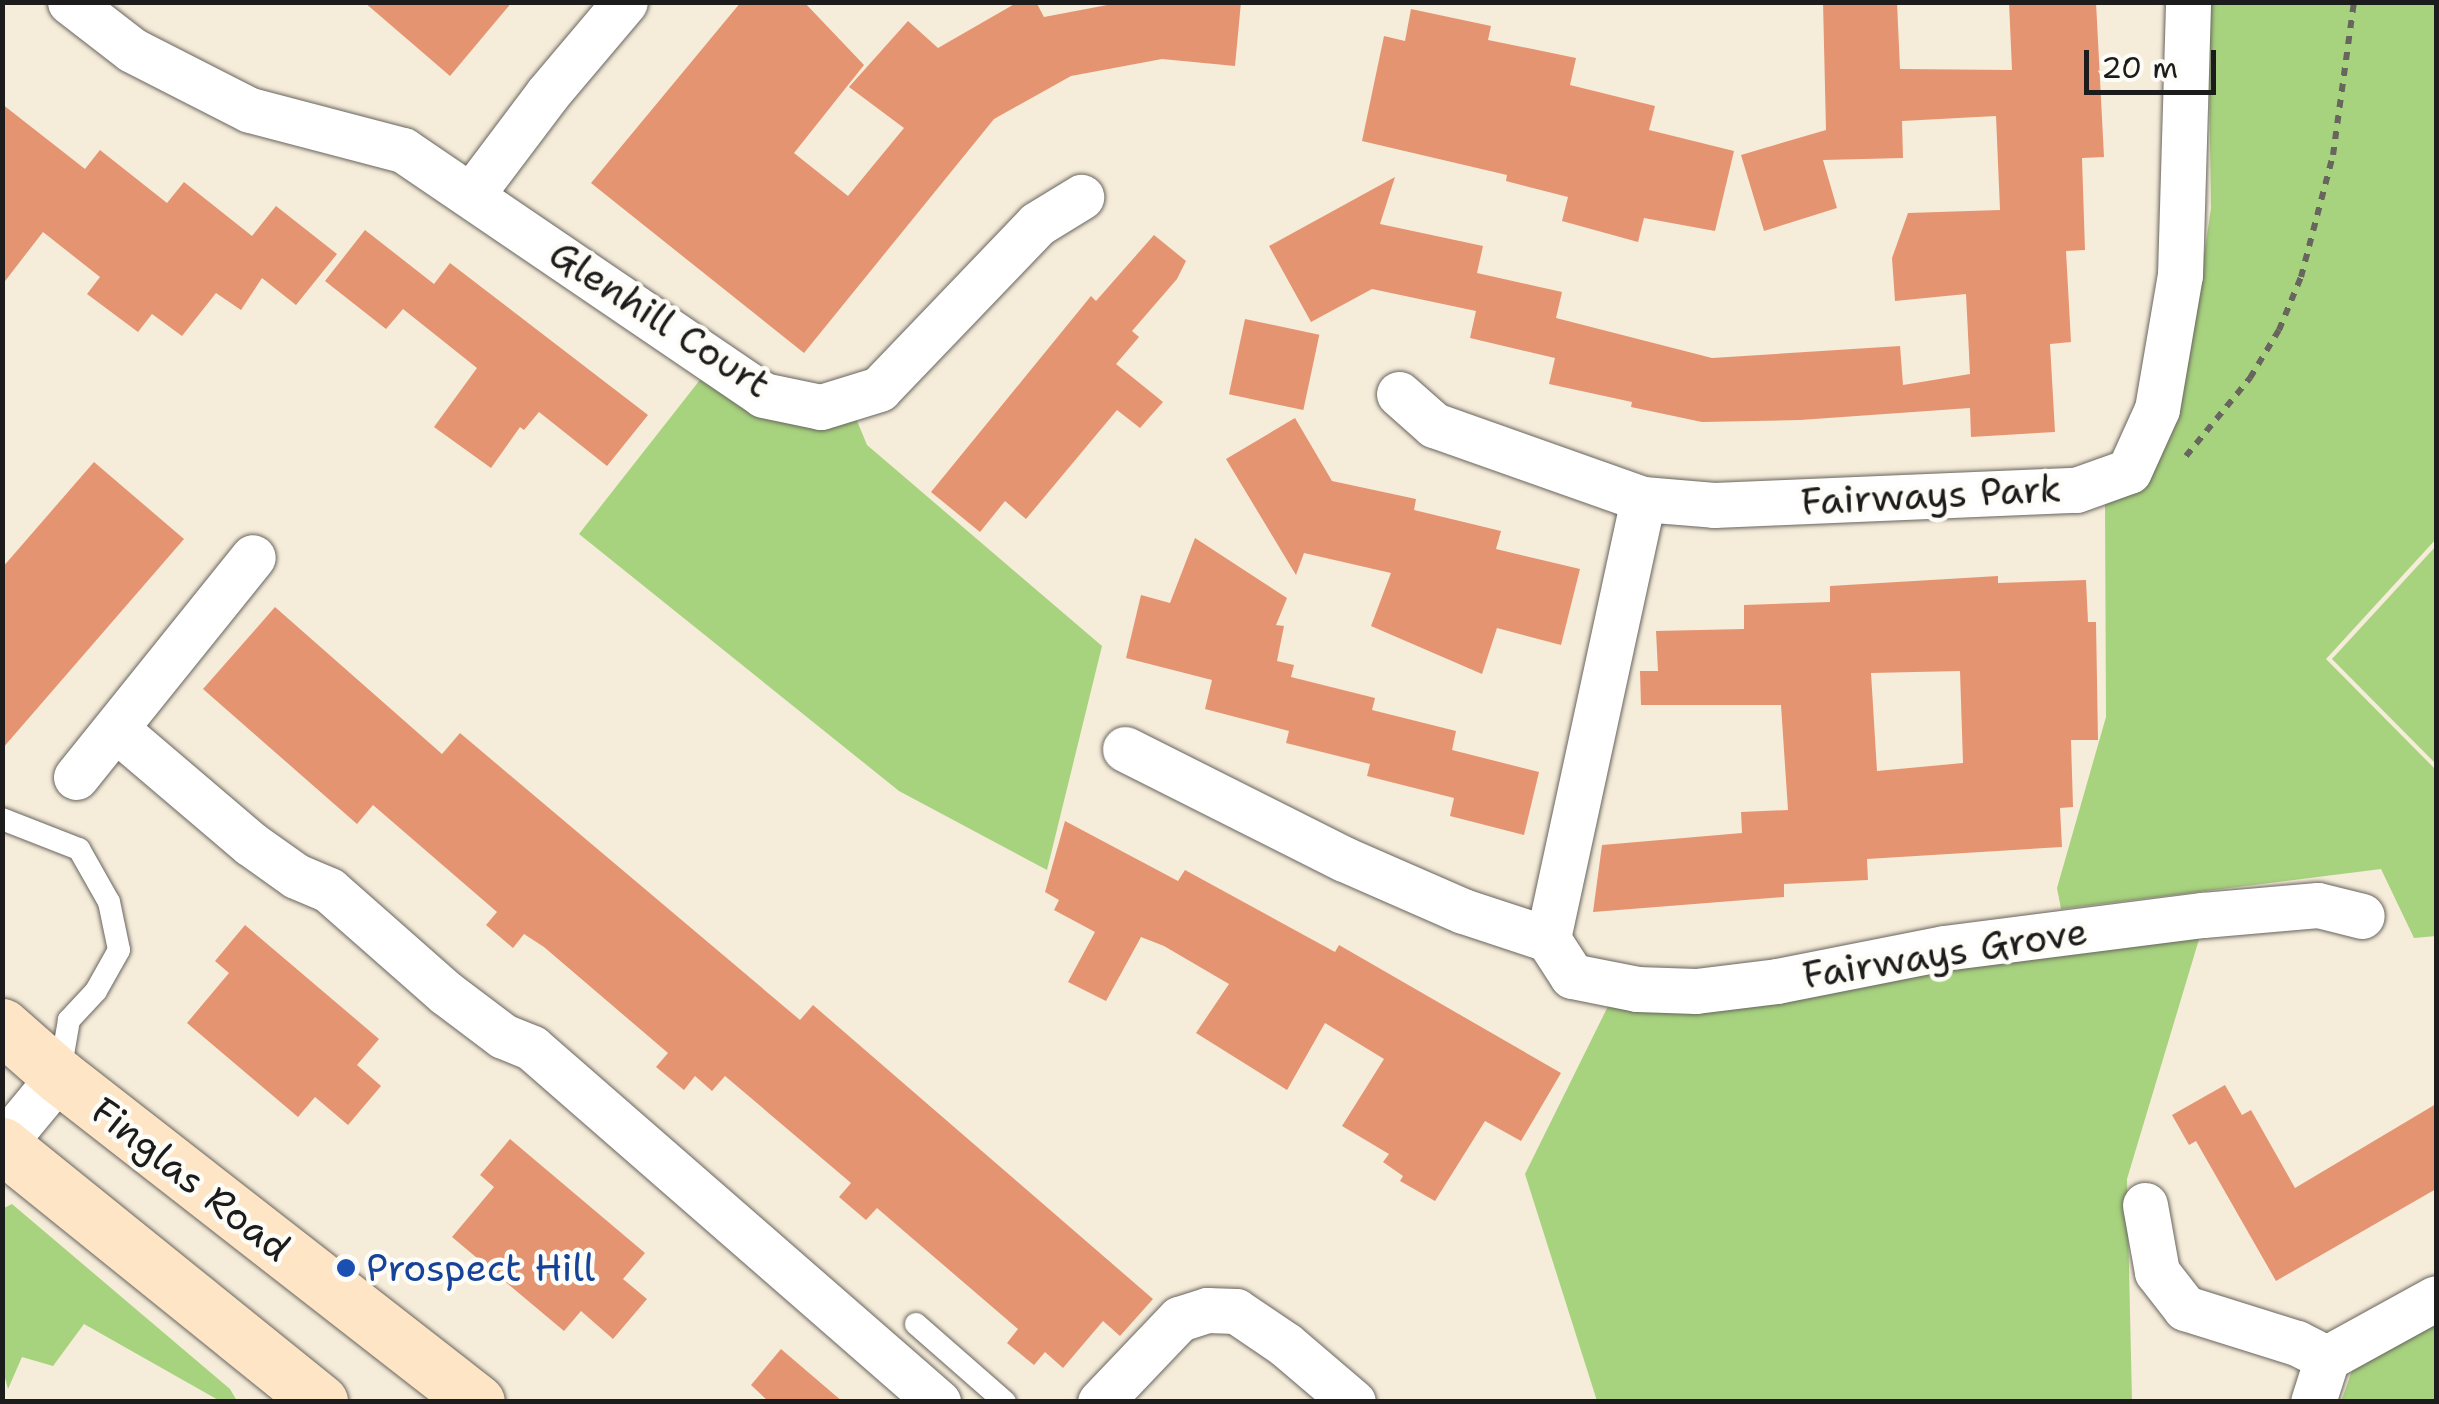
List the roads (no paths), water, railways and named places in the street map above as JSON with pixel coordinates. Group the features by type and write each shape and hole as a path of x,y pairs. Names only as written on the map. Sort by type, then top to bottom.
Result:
{"main road":[{"name":"Finglas Road","path":"2,1026 59,1076 477,1402"},
{"path":"2,1145 320,1402"}],"street":[{"name":"Glenhill Court","path":"70,2 132,50 250,110 403,150 764,395 821,407 880,389 1037,224 1081,197"},
{"path":"472,194 548,92 626,2"},
{"name":"Fairways Park","path":"1399,394 1434,425 1642,499 1714,505 2076,490 2129,470 2157,409 2180,275 2188,2"},
{"path":"1125,749 1344,859 1463,911 1548,938 1642,499"},
{"path":"76,776 253,557"},
{"path":"117,730 251,844 296,876 329,890 446,992 503,1036 532,1048 938,1402"},
{"name":"Fairways Grove","path":"1548,938 1572,976 1637,989 1696,991 1777,981 1944,948 2203,914 2318,906 2362,916"},
{"path":"2,1145 59,1076"},
{"path":"2146,1205 2158,1272 2185,1308 2297,1343 2327,1358"},
{"path":"2313,1402 2327,1358 2436,1298"},
{"path":"1100,1402 1179,1319 1207,1310 1236,1311 1286,1345 1353,1402"}],"lane":[{"path":"2,819 79,848 110,902 119,950 96,991 69,1020 59,1076"},
{"path":"916,1324 1005,1402"}],"place":[{"name":"Prospect Hill","path":"346,1268"}]}
